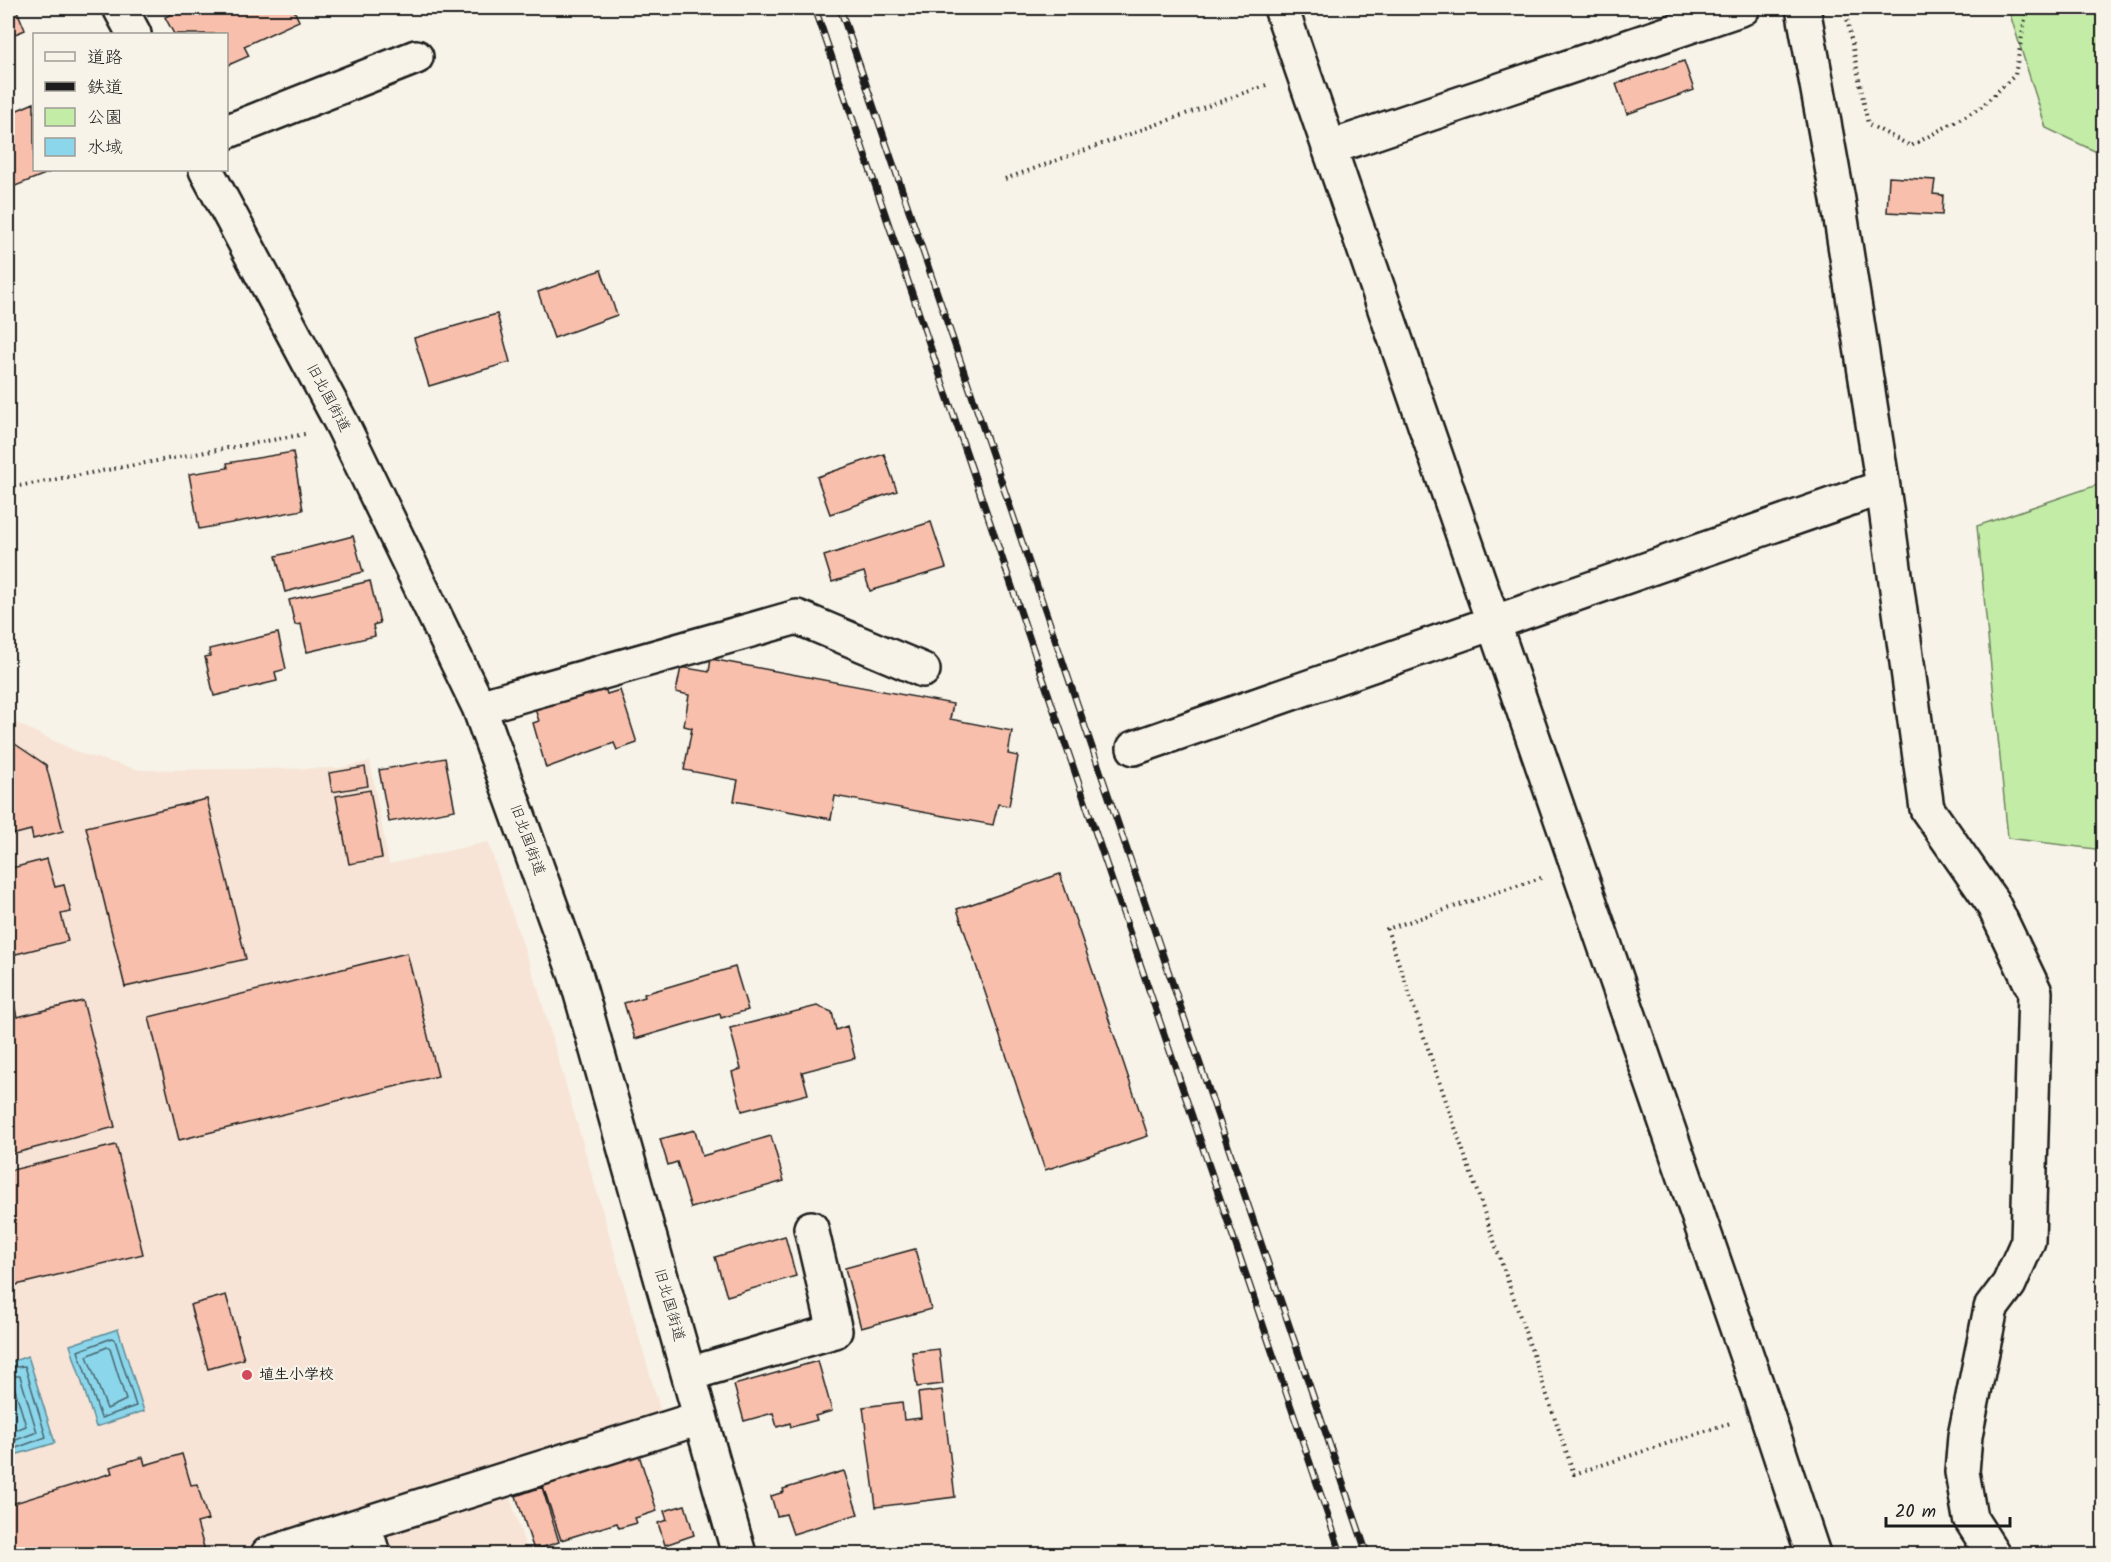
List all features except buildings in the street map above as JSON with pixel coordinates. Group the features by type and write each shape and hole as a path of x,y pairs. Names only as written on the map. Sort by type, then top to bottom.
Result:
{"street":[{"path":"120,8 133,33"},
{"path":"1281,8 1813,1554"},
{"path":"1329,148 1743,8"},
{"path":"1803,8 1838,200 1883,487 1927,809 1992,902 2035,992 2028,1241 2008,1284 1991,1308 1964,1445 1962,1472 1970,1518 1993,1554"},
{"path":"228,131 416,57"},
{"name":"旧北国街道","path":"207,171 344,426 479,707 576,976 739,1554"},
{"path":"1134,747 1883,487"},
{"path":"479,707 797,617 923,670"},
{"path":"688,1374 835,1331 811,1228"},
{"path":"267,1554 368,1540 700,1418"}],"path":[{"path":"1845,8 1868,124 1911,146 1980,108 2015,75 2027,8"},
{"path":"1005,179 1304,72"},
{"path":"8,488 165,461 344,426"},
{"path":"1576,866 1388,929 1571,1463 1575,1474 1766,1412"}],"shaded area":[{"path":"8,719 82,754 140,770 340,768 370,761 389,864 488,842 538,989 662,1416 509,1494 528,1554 8,1554"}],"green space":[{"path":"2008,8 2103,8 2103,155 2046,128"},
{"path":"2103,483 2103,850 2008,838 1977,526"}],"water":[{"path":"118,1329 144,1411 96,1427 70,1345"},
{"path":"28,1356 55,1443 8,1457 8,1363"}],"railway":[{"path":"815,8 1341,1554"},
{"path":"840,8 1367,1554"}],"place":[{"name":"埴生小学校","path":"247,1375"}]}
